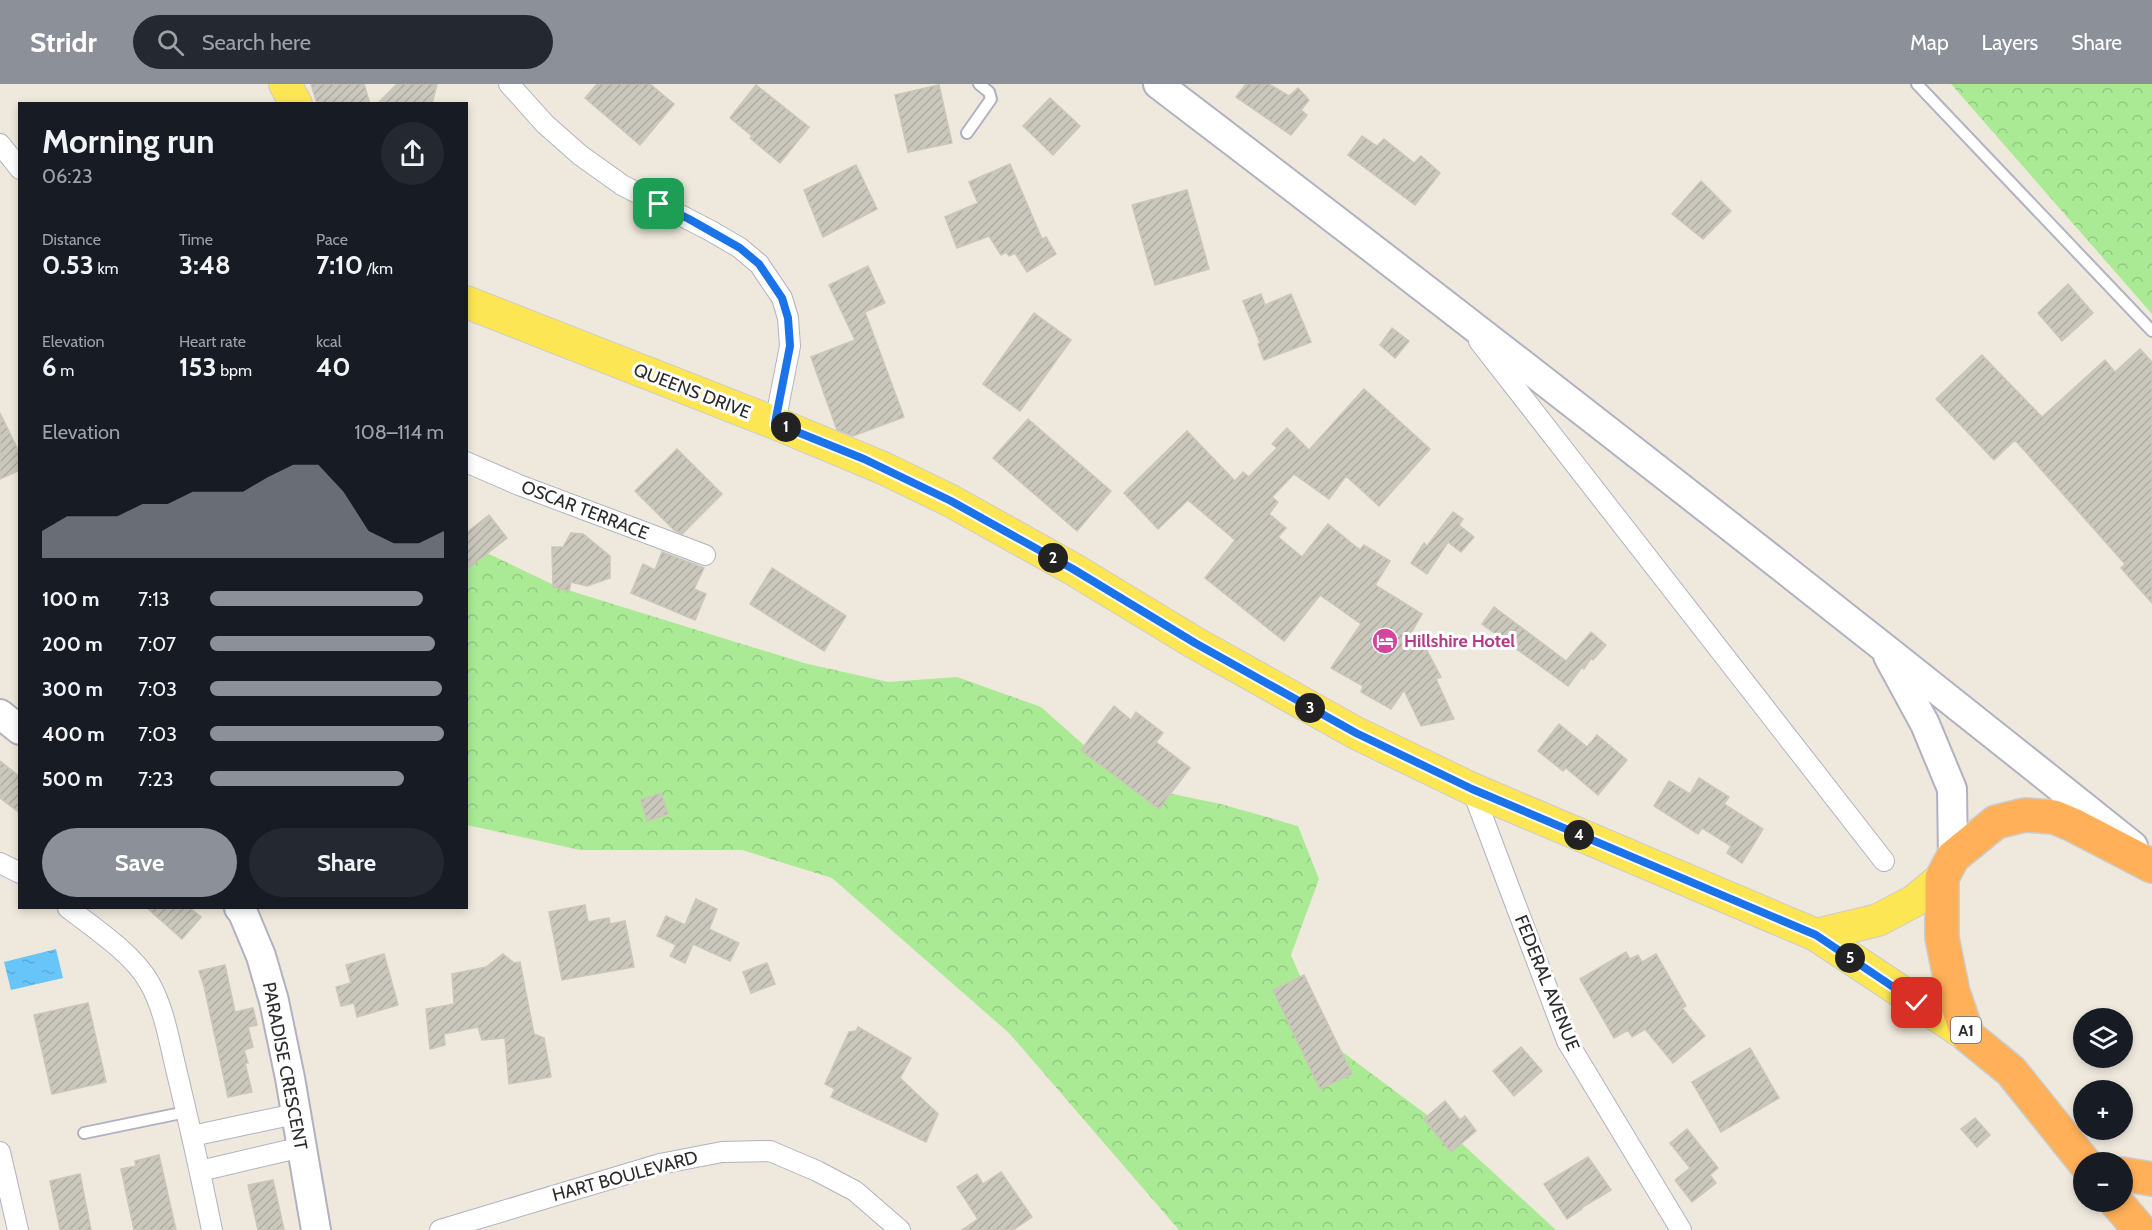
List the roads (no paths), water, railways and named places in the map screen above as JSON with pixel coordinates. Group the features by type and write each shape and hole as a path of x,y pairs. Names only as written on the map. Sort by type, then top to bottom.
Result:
{"highway":[{"path":"1947,867 1996,822 2025,815 2054,817 2152,866"},
{"name":"A1","path":"1947,867 1942,938 1953,992 1968,1036 2011,1071 2077,1152"},
{"path":"2133,1176 2152,1179"},
{"path":"2125,1212 2140,1230"}],"main road":[{"path":"285,84 295,102"},
{"path":"1158,84 1881,644 2152,861"},
{"name":"QUEENS DRIVE","path":"468,303 864,459 951,501 1073,569 1195,643 1356,733 1472,789 1816,935 1968,1036"},
{"path":"1816,935 1878,920 1914,901 1947,867 1952,789 1925,724 1881,644"},
{"path":"0,714 18,728"},
{"name":"PARADISE CRESCENT","path":"240,909 261,957 274,1001 290,1078 316,1230"}],"street":[{"path":"510,84 545,124 580,155 622,185 740,248 759,264 782,298 788,318 790,346 775,423"},
{"path":"0,144 18,166"},
{"path":"1459,315 1884,861"},
{"name":"OSCAR TERRACE","path":"468,463 519,485 705,555"},
{"name":"FEDERAL AVENUE","path":"1472,789 1567,1041 1681,1230"},
{"path":"69,909 109,939 148,980 158,1000 192,1136 212,1230"},
{"path":"192,1136 295,1114"},
{"path":"200,1171 302,1147"},
{"name":"HART BOULEVARD","path":"440,1230 660,1164 722,1152 770,1151 817,1171 855,1191 900,1230"},
{"path":"0,1152 18,1230"}],"lane":[{"path":"967,133 991,99 989,92 979,84"},
{"path":"1917,84 2152,331"},
{"path":"84,1133 186,1112"}],"water":[{"path":"56,949 63,978 11,990 4,962"}],"place":[{"name":"Hillshire Hotel","path":"1385,641"}]}
